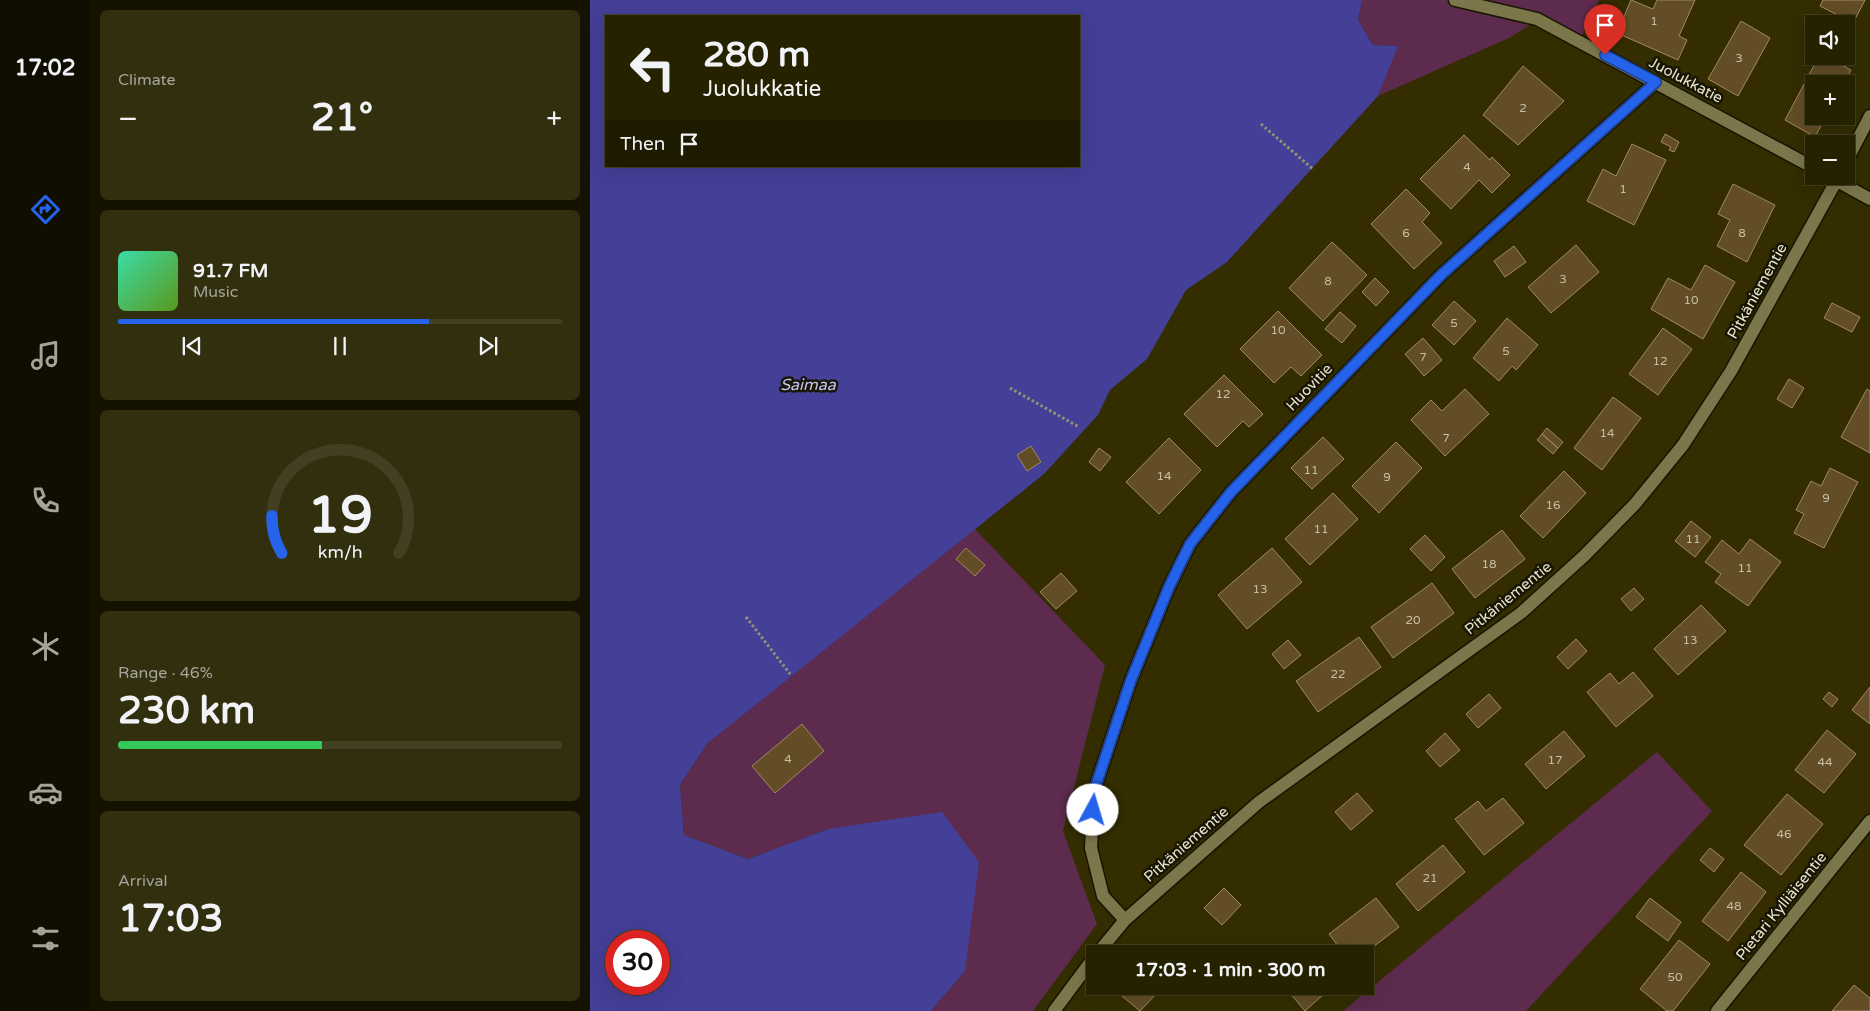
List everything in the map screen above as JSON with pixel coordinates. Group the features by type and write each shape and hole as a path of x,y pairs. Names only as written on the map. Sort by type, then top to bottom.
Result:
{"street":[{"name":"Juolukkatie","path":"1455,0 1537,19 1805,163"},
{"name":"Huovitie","path":"1125,920 1103,896 1092,848 1094,791 1131,680 1169,587 1190,544 1231,492 1441,275 1656,82"},
{"path":"1855,145 1870,116"},
{"name":"Pitkäniementie","path":"1104,945 1125,920 1259,802 1521,613 1584,556 1629,510 1683,445 1731,370 1831,185"},
{"path":"1847,185 1870,199"},
{"name":"Pietari Kylliäisentie","path":"1717,1011 1870,821"},
{"name":"Pitkäniementie","path":"1054,1011 1086,968"}],"path":[{"path":"1261,124 1314,170"},
{"path":"1010,388 1079,427"},
{"path":"746,617 790,674"}],"shaded area":[{"path":"1362,0 1599,0 1580,39 1538,19 1511,37 1378,96 1397,46 1373,45 1358,20"},
{"path":"974,528 1105,665 1063,831 1097,924 1033,1011 931,1011 965,971 828,829 748,859 684,835 680,785 707,744"},
{"path":"1657,752 1712,811 1526,1011 1343,1011 1362,995 1374,995 1374,985"}],"water":[{"name":"Saimaa","path":"590,0 1362,0 1358,20 1373,45 1398,46 1378,96 1227,262 1186,290 1147,359 1110,390 1098,415 1044,474 707,744 680,785 684,835 748,859 828,829 942,812 979,862 965,971 931,1011 590,1011"}],"building":[{"path":"1631,0 1653,9 1657,0 1695,0 1679,36 1687,40 1678,60 1617,33"},
{"path":"1823,0 1865,0 1855,19 1855,15 1837,15 1820,6"},
{"path":"1741,21 1770,38 1738,96 1708,79"},
{"path":"1814,65 1842,65 1851,70 1848,75 1809,75"},
{"path":"1523,66 1564,101 1518,145 1483,115"},
{"path":"1805,82 1805,125 1821,125 1816,135 1811,135 1785,120"},
{"path":"1665,134 1679,142 1674,152 1669,150 1671,147 1661,142"},
{"path":"1464,135 1490,160 1492,157 1510,175 1492,193 1479,180 1451,209 1420,179"},
{"path":"1632,144 1666,160 1634,225 1587,201 1603,169 1616,176"},
{"path":"1733,184 1775,205 1747,262 1717,246 1730,220 1718,214"},
{"path":"1406,189 1430,213 1422,222 1442,243 1414,269 1371,224"},
{"path":"1332,242 1367,275 1323,321 1289,288"},
{"path":"1576,245 1599,272 1551,313 1528,287"},
{"path":"1514,246 1526,262 1505,277 1494,261"},
{"path":"1705,265 1735,282 1703,339 1651,309 1668,278 1691,290"},
{"path":"1375,278 1389,292 1376,306 1362,292"},
{"path":"1454,301 1476,321 1454,345 1432,325"},
{"path":"1832,303 1860,317 1852,332 1824,318"},
{"path":"1278,311 1322,355 1301,376 1291,367 1274,383 1240,349"},
{"path":"1340,312 1356,326 1342,343 1325,329"},
{"path":"1507,318 1538,345 1516,370 1512,366 1499,381 1473,358"},
{"path":"1663,328 1692,349 1658,395 1629,374"},
{"path":"1423,338 1442,360 1424,376 1405,354"},
{"path":"1224,375 1263,414 1249,427 1243,421 1217,447 1184,414"},
{"path":"1789,379 1804,388 1792,408 1777,399"},
{"path":"1465,389 1489,414 1445,456 1411,420 1431,400 1442,411"},
{"path":"1867,389 1870,391 1870,453 1841,437"},
{"path":"1613,397 1641,418 1602,470 1574,448"},
{"path":"1547,428 1563,442 1558,448 1542,434"},
{"path":"1542,434 1558,448 1553,454 1537,440"},
{"path":"1323,437 1344,459 1312,489 1291,468"},
{"path":"1169,438 1201,470 1159,514 1126,482"},
{"path":"1396,442 1422,468 1379,513 1352,486"},
{"path":"1031,446 1041,462 1027,471 1017,455"},
{"path":"1099,448 1111,457 1100,471 1089,462"},
{"path":"1830,468 1858,482 1824,548 1794,533 1804,514 1796,510 1811,481 1821,486"},
{"path":"1564,471 1586,493 1543,538 1520,516"},
{"path":"1333,493 1358,519 1310,565 1285,539"},
{"path":"1691,521 1711,537 1695,557 1675,541"},
{"path":"1502,530 1525,559 1475,598 1452,569"},
{"path":"1425,535 1445,557 1431,571 1410,549"},
{"path":"1750,539 1781,562 1748,606 1715,582 1721,574 1705,562 1722,540 1739,554"},
{"path":"966,548 985,565 975,576 956,559"},
{"path":"1272,548 1302,582 1247,629 1218,595"},
{"path":"1061,573 1077,591 1056,609 1040,592"},
{"path":"1432,583 1454,613 1393,658 1371,627"},
{"path":"1634,588 1644,599 1631,611 1621,599"},
{"path":"1701,605 1726,631 1678,675 1654,649"},
{"path":"1359,637 1381,667 1318,712 1296,681"},
{"path":"1576,639 1587,651 1568,669 1557,657"},
{"path":"1288,640 1301,655 1284,669 1272,654"},
{"path":"1633,672 1653,696 1616,727 1587,692 1610,673 1619,684"},
{"path":"1870,687 1870,724 1852,710"},
{"path":"1829,692 1838,699 1832,707 1823,699"},
{"path":"1489,694 1501,708 1478,728 1466,714"},
{"path":"802,724 824,751 775,793 752,766"},
{"path":"1827,730 1856,754 1824,793 1795,770"},
{"path":"1564,731 1585,756 1546,789 1525,764"},
{"path":"1445,733 1460,750 1440,767 1426,751"},
{"path":"1357,793 1373,811 1351,830 1335,812"},
{"path":"1787,794 1823,824 1781,875 1744,845"},
{"path":"1503,798 1524,823 1484,855 1455,819 1478,801 1486,811"},
{"path":"1443,845 1465,872 1418,911 1396,884"},
{"path":"1710,848 1724,859 1714,872 1700,860"},
{"path":"1741,872 1766,892 1728,941 1702,921"},
{"path":"1224,888 1241,905 1222,925 1204,908"},
{"path":"1376,898 1399,927 1374,946 1337,945 1329,934"},
{"path":"1650,898 1681,922 1668,941 1636,917"},
{"path":"1679,940 1710,964 1673,1011 1667,1011 1640,989"},
{"path":"1854,985 1870,998 1870,1011 1832,1011"},
{"path":"1123,995 1155,995 1140,1011"},
{"path":"1292,995 1323,995 1305,1011"}],"route":[{"path":"1093,810 1094,791 1131,680 1169,587 1190,544 1231,492 1441,275 1656,82 1605,55"}]}
